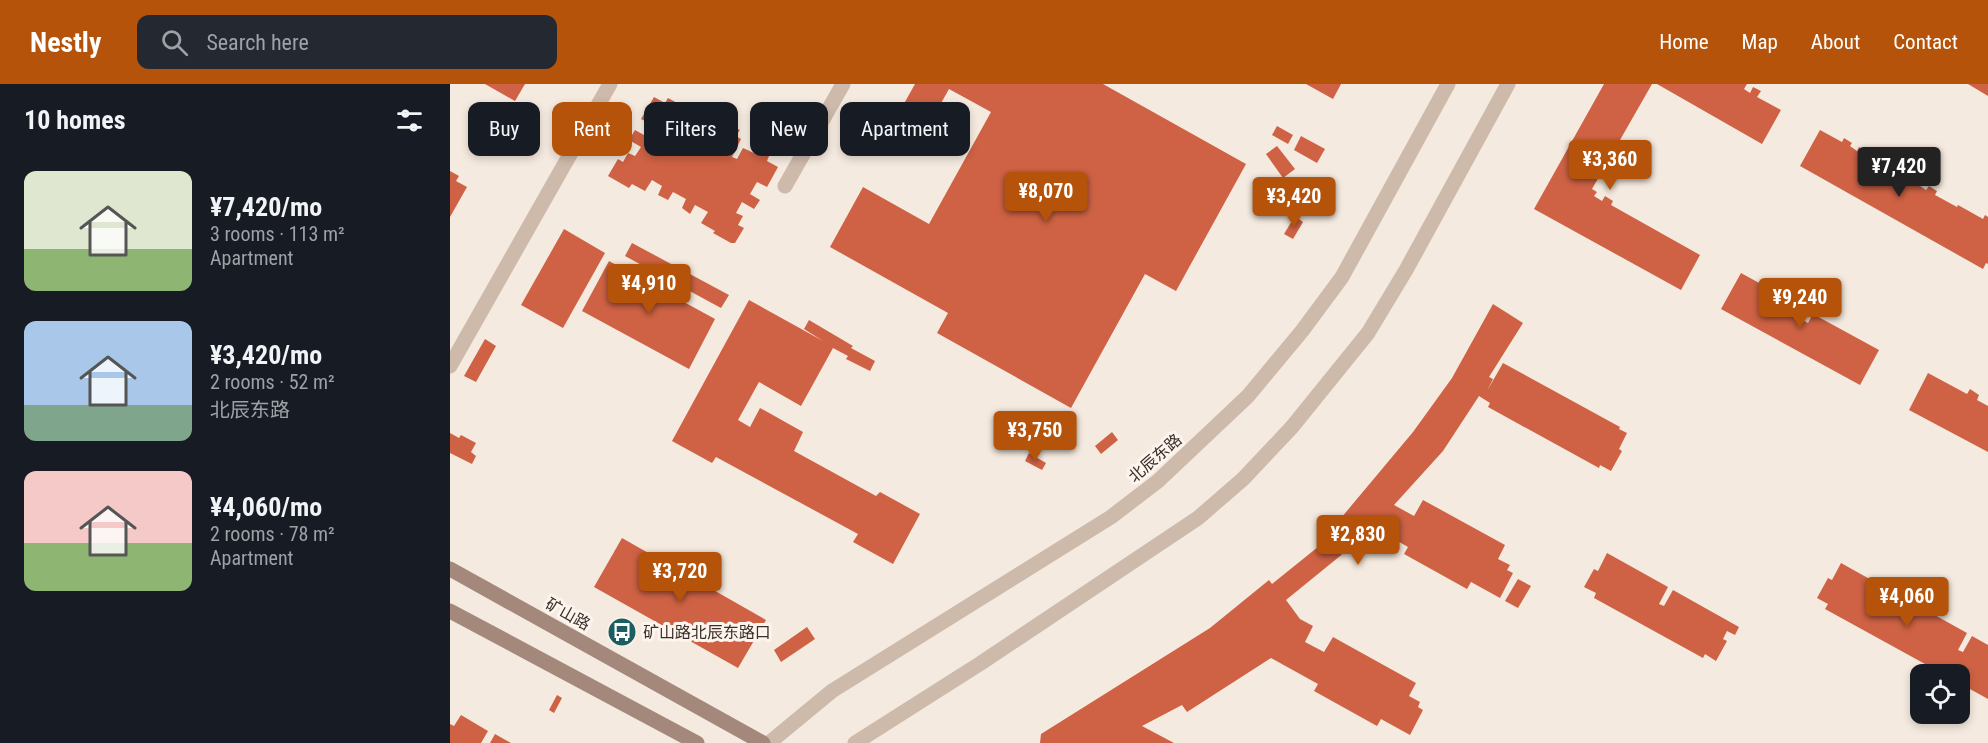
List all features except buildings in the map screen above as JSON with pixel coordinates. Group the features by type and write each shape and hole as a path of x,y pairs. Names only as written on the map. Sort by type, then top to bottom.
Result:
{"main road":[{"name":"矿山路","path":"450,569 763,743"},
{"path":"450,611 697,743"}],"street":[{"path":"450,366 610,84"},
{"path":"785,186 843,84"},
{"name":"北辰东路","path":"769,743 832,691 1111,517 1158,481 1240,404 1302,331 1342,277 1448,84"},
{"path":"855,743 981,663 1198,518 1243,479 1292,427 1368,333 1508,84"}],"place":[{"name":"矿山路北辰东路口","path":"622,632"}]}
